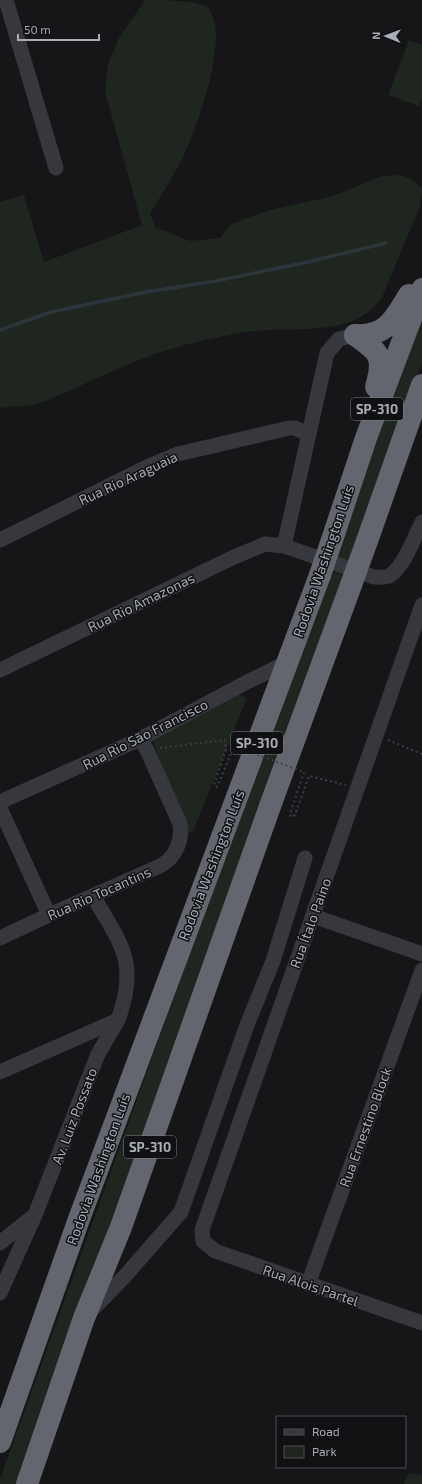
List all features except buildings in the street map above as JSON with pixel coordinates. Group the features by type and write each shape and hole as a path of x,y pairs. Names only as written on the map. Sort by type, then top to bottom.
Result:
{"highway":[{"path":"354,335 366,336 392,323 398,316 422,274"},
{"name":"Rodovia Washington Luís","path":"0,1442 79,1219 320,575 366,438 422,289"},
{"path":"354,335 378,354 381,364 370,405 366,438"},
{"name":"SP-310","path":"26,1484 84,1318 121,1227 266,816 367,541 422,385"},
{"path":"400,449 422,397"}],"street":[{"path":"6,0 56,168"},
{"path":"284,546 327,353 339,339 354,335"},
{"name":"Rua Rio Araguaia","path":"0,540 149,466 178,454 289,428 294,428 308,434"},
{"name":"Rua Rio Amazonas","path":"0,670 234,557 265,544 284,546 374,577 382,578 390,576 396,570 422,522"},
{"name":"Rua Ítalo Paino","path":"203,1241 202,1230 204,1221 377,736 422,605"},
{"name":"Rua Rio São Francisco","path":"0,802 143,744 246,682 288,662"},
{"name":"Rua Rio Tocantins","path":"0,938 49,914 168,862 178,848 181,831 172,803 143,744"},
{"path":"0,808 49,914"},
{"path":"84,1318 125,1276 181,1212 247,1025 273,961 305,858"},
{"name":"Av. Luiz Possato","path":"0,1293 35,1215 98,1054 120,1013 127,990 127,977 123,948 93,896"},
{"path":"313,916 422,954"},
{"name":"Rua Ernestino Block","path":"308,1284 422,970"},
{"path":"0,1072 120,1013"},
{"path":"0,1243 35,1215"},
{"name":"Rua Alois Partel","path":"203,1241 208,1247 215,1251 308,1284 421,1320"}],"path":[{"path":"377,736 422,754"},
{"path":"143,744 225,740 226,749 214,785 217,786 234,746 304,772 290,814 291,817 295,815 309,776 358,788"}],"green space":[{"path":"145,0 186,2 207,7 214,20 216,38 214,60 209,84 187,149 166,188 150,213 155,227 190,241 220,238 231,224 270,210 333,196 382,176 400,175 412,179 422,188 420,207 382,297 370,311 355,320 320,328 264,330 222,336 197,342 137,361 41,403 29,406 0,408 0,202 24,195 44,262 142,225 105,92 108,64 119,38"},
{"path":"409,40 422,45 422,99 419,106 388,95"},
{"path":"422,311 422,363 352,563 335,556"},
{"path":"328,570 347,577 25,1484 0,1484 0,1479"},
{"path":"238,694 247,698 193,831 187,835 153,739"},
{"path":"409,1473 422,1475 422,1484 404,1484"}],"waterway":[{"path":"0,330 51,312 146,292 216,281 308,262 386,243"}]}
